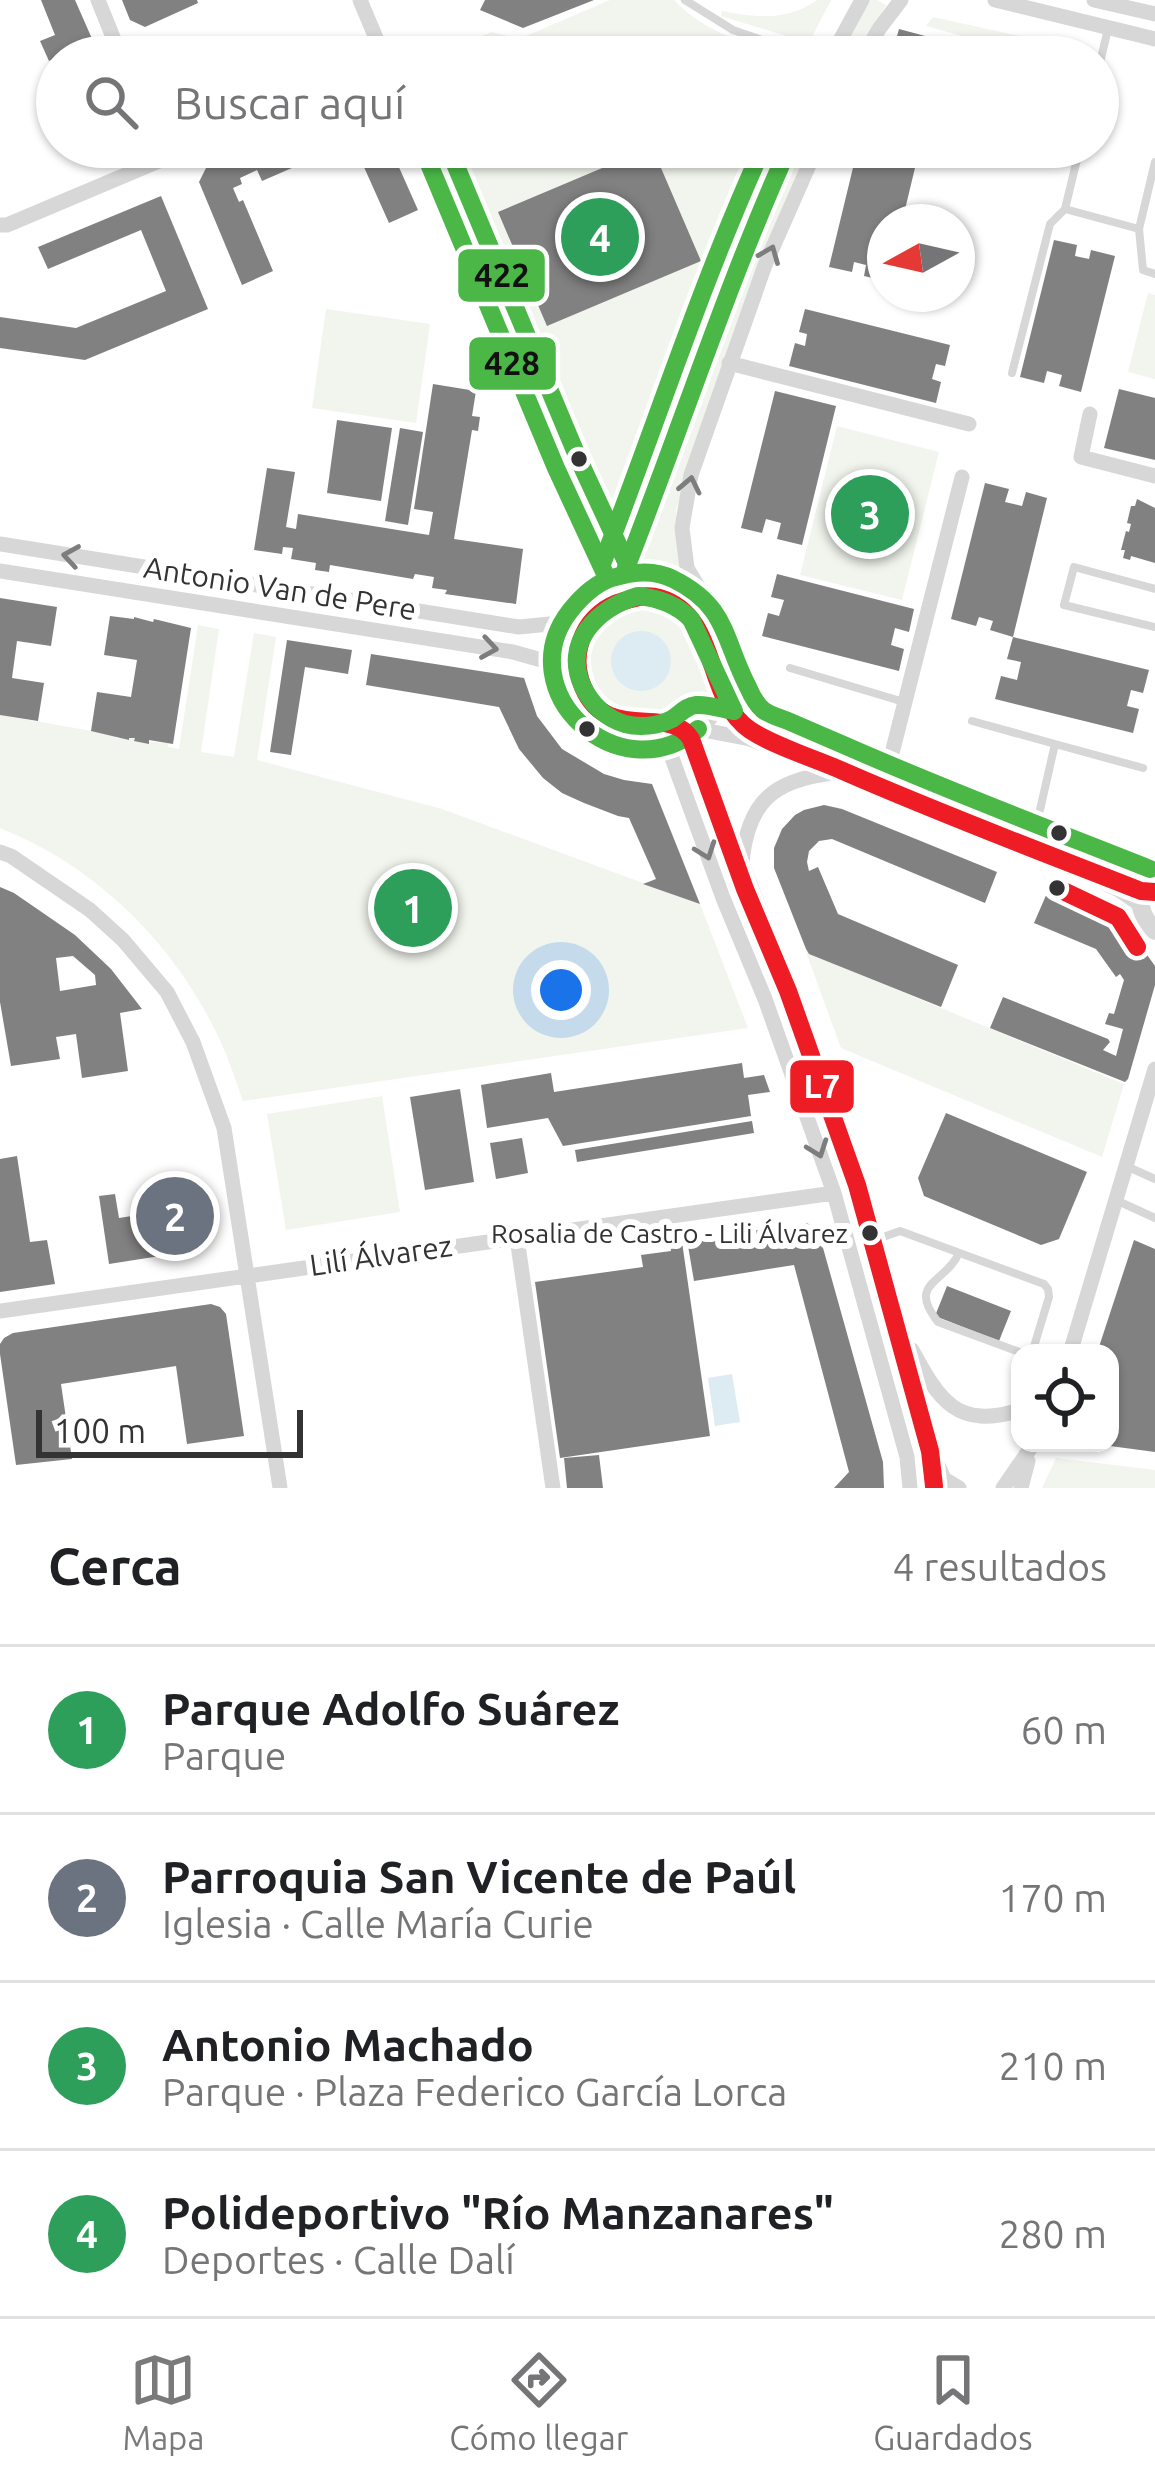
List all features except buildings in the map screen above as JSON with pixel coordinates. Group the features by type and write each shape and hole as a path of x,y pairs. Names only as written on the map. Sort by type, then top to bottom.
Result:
{"street":[{"path":"98,0 113,36"},
{"path":"359,0 375,36"},
{"path":"842,36 862,0"},
{"path":"875,36 901,0"},
{"path":"994,0 1155,39"},
{"path":"1094,0 1155,14"},
{"path":"0,225 128,168"},
{"path":"431,168 556,468 615,575"},
{"path":"615,575 666,466 748,238 780,168"},
{"path":"704,596 668,575 647,571 615,575 574,602 560,623 552,663 564,705 587,732 621,748 643,751 668,746 695,732 722,700 729,680 727,633 687,568 682,528 691,475 729,363 773,244 807,168"},
{"path":"729,363 969,424"},
{"path":"1090,414 1081,457 1155,476"},
{"path":"889,765 962,477"},
{"name":"Antonio Van de Pere","path":"0,544 519,627 560,623"},
{"name":"Antonio Van de Pere","path":"0,571 513,652 552,663"},
{"path":"730,652 750,697 763,710 1037,825 1153,867 1142,881 1138,903 1155,931"},
{"path":"695,732 750,739 1065,865 1138,903"},
{"path":"695,732 846,1145 932,1451 944,1479 959,1488"},
{"path":"668,746 834,1192 904,1445 910,1488"},
{"path":"742,866 745,836 766,797 804,776 835,773"},
{"path":"0,852 90,910 123,940 166,992 193,1042 224,1128 280,1488"},
{"path":"1073,1344 1155,1069"},
{"name":"Lilí Álvarez","path":"0,1311 834,1192"},
{"path":"518,1238 553,1488"},
{"path":"900,1330 934,1391 948,1404 970,1415 1011,1412"},
{"path":"1003,1488 1028,1452"},
{"path":"1021,1488 1031,1452"}],"lane":[{"path":"685,0 750,36"},
{"path":"1106,36 1108,28"},
{"path":"1155,162 1139,229 1143,270 1155,274"},
{"path":"1012,373 1050,224 1065,209 1075,168"},
{"path":"1065,209 1139,229"},
{"path":"1155,589 1073,567 1064,605 1155,627"},
{"path":"790,668 905,703"},
{"path":"973,721 1143,768"},
{"path":"1037,825 1055,744"},
{"path":"1126,1166 1155,1179"},
{"path":"1116,1201 1155,1218"},
{"path":"874,1240 900,1231 1044,1285 1049,1297 1035,1344"},
{"path":"959,1253 949,1271 927,1287 933,1316 1011,1349"}],"shaded area":[{"path":"610,0 674,0 729,36 526,36"},
{"path":"817,0 831,0 813,36 786,36 721,16 722,11 783,15"},
{"path":"867,0 886,5 870,36 848,36"},
{"path":"933,17 1019,36 962,36 926,26"},
{"path":"459,168 764,168 625,556 601,553 510,350 529,342"},
{"path":"784,168 805,168 721,376 676,510 682,569 634,564 744,256"},
{"path":"1148,293 1155,295 1155,379 1128,372"},
{"path":"326,309 430,324 416,423 312,408"},
{"path":"837,426 939,452 902,600 800,575"},
{"path":"642,580 670,585 701,607 717,638 719,674 697,718 668,735 633,740 604,731 582,712 568,686 563,657 568,628 585,603 615,585"},
{"path":"198,625 219,629 201,752 234,757 254,633 276,637 257,760 442,809 700,904 748,1028 243,1101 198,998 153,937 68,863 0,828 0,715 116,738 168,743 179,749"},
{"path":"641,631 662,640 671,661 662,682 641,691 620,682 611,661 620,640"},
{"path":"806,952 1124,1084 1102,1157 841,1048"},
{"path":"382,1096 400,1212 286,1230 267,1114"},
{"path":"732,1374 740,1422 715,1426 708,1378"},
{"path":"1056,1458 1155,1470 1155,1488 1042,1488"}],"transit line":[{"name":"428","path":"431,168 607,578"},
{"name":"422","path":"457,168 629,568"},
{"name":"422","path":"602,564 754,168"},
{"name":"428","path":"624,573 780,168"},
{"name":"428","path":"698,729 667,746 636,749 606,741 581,724 562,701 553,672 554,642 570,611 594,587 635,573 673,579 714,612 751,693 766,712 1150,869"},
{"name":"422","path":"638,596 667,603 691,619 734,711 696,705 667,721 637,726 611,718 595,705 578,671 580,642 597,618 638,596"},
{"name":"L7","path":"934,1486 930,1451 857,1185 691,739 668,724 607,715 594,704 579,673 584,634 611,606 642,596 660,598 693,622 725,699 735,716 760,736 1141,891 1155,892"},
{"name":"L7","path":"1057,888 1118,917 1137,947"}],"place":[{"name":"Polideportivo \"Río Manzanares\"","path":"600,237"},
{"name":"Antonio Machado","path":"870,514"},
{"name":"Parque Adolfo Suárez","path":"413,908"},
{"name":"Parroquia San Vicente de Paúl","path":"175,1216"},
{"name":"Rosalia de Castro - Lili Álvarez","path":"870,1233"}]}
